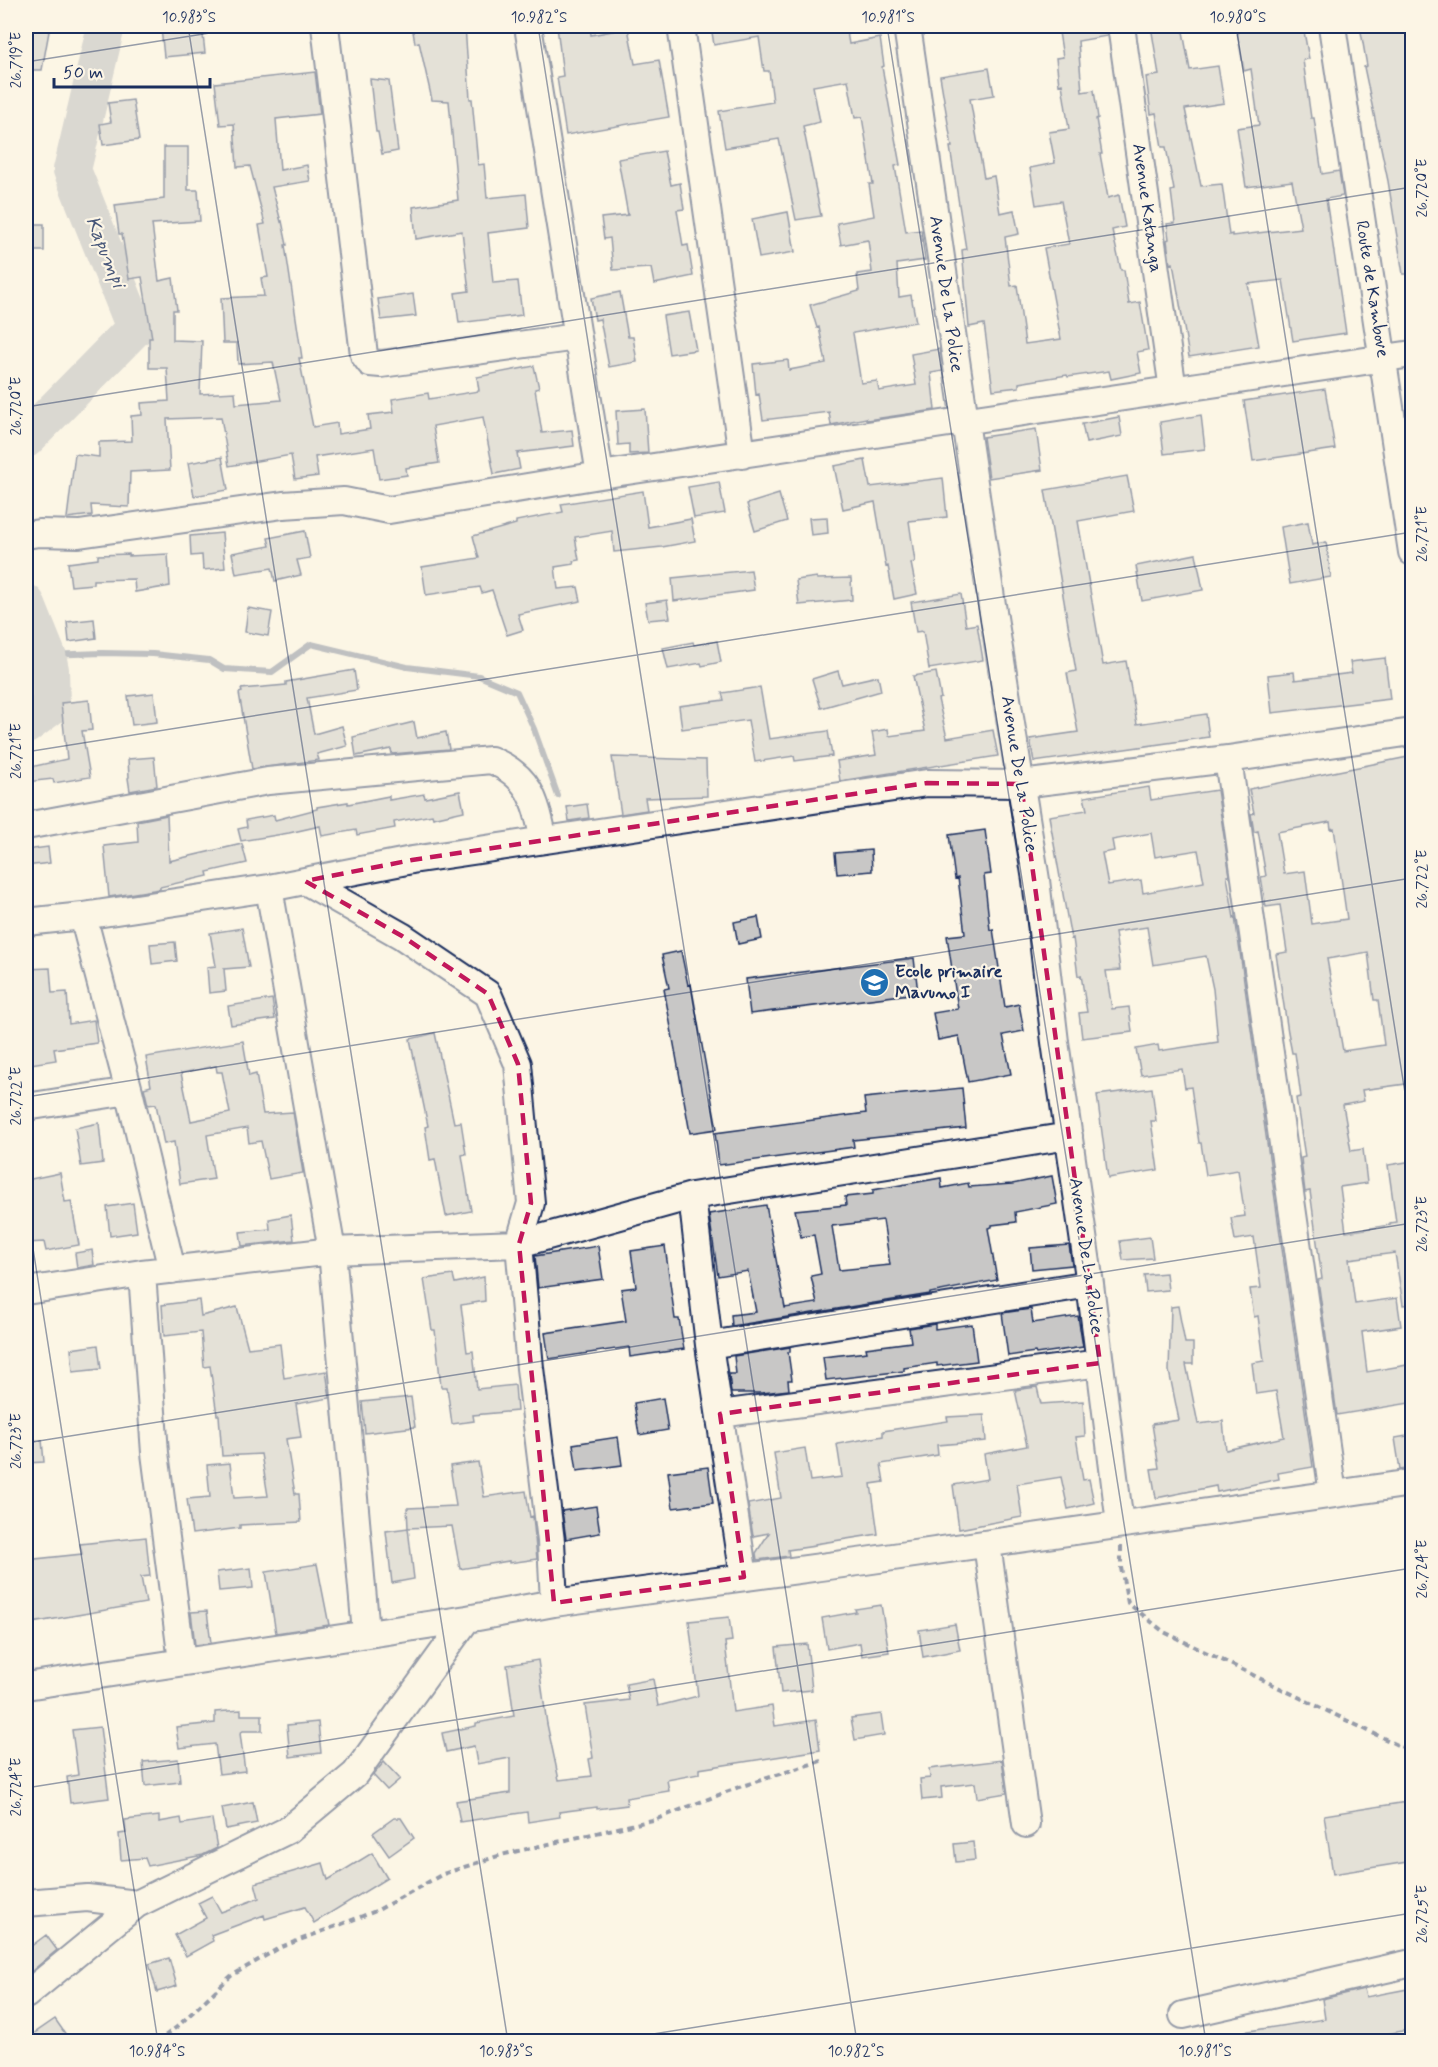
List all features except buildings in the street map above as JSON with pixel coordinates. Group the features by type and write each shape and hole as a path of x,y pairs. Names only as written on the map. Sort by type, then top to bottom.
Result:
{"street":[{"path":"325,26 364,355 370,363 381,364 577,338"},
{"path":"528,26 600,475"},
{"path":"681,26 742,455"},
{"name":"Avenue De La Police","path":"908,26 1036,880 1055,1042 1090,1284 1120,1524"},
{"name":"Avenue Katanga","path":"1121,26 1173,390"},
{"name":"Route de Kambove","path":"1332,26 1413,552"},
{"path":"26,535 79,534 324,502 344,501 389,510 600,475 1413,354"},
{"path":"26,921 83,916 269,888 412,860 927,783 1021,784 1228,759 1413,732"},
{"path":"1228,759 1334,1494"},
{"path":"26,826 268,781 492,760 507,766 521,778 536,803 544,840"},
{"path":"305,881 402,936 488,994 518,1064 531,1203 519,1244 530,1368 551,1541 554,1603"},
{"path":"269,888 332,1251 366,1633"},
{"path":"83,916 129,1091 172,1270"},
{"path":"26,1107 129,1091"},
{"path":"26,1291 142,1273 332,1251 519,1244 692,1196 1069,1136"},
{"path":"692,1196 709,1345 744,1577"},
{"path":"142,1273 155,1453 182,1661"},
{"path":"709,1345 1090,1284"},
{"path":"720,1414 1100,1363"},
{"path":"26,1686 467,1619 554,1603 1413,1483"},
{"path":"987,1544 1026,1824"},
{"path":"26,1995 137,1904 288,1830 355,1774 467,1619"},
{"path":"26,1903 87,1898 137,1904"},
{"path":"1183,2015 1413,1963"}],"path":[{"path":"1120,1524 1121,1568 1128,1603 1164,1632 1413,1752"},
{"path":"157,2042 178,2026 231,1976 281,1947 376,1911 443,1874 501,1855 657,1819 739,1787 824,1760"}],"highlighted area":[{"path":"927,783 1021,784 1100,1363 720,1414 744,1577 554,1603 519,1244 531,1203 518,1064 488,994 402,936 305,881 412,860"}],"waterway":[{"name":"Kapumpi","path":"26,439 135,328 72,170 106,26"},
{"name":"Kapumpi","path":"26,603 47,655 50,670 51,706 26,725"},
{"path":"47,655 153,654 209,660 224,669 272,672 311,644 407,667 479,676 517,692 534,729 558,796"}],"place":[{"name":"Ecole primaire Mavuno I","path":"874,982"}]}
